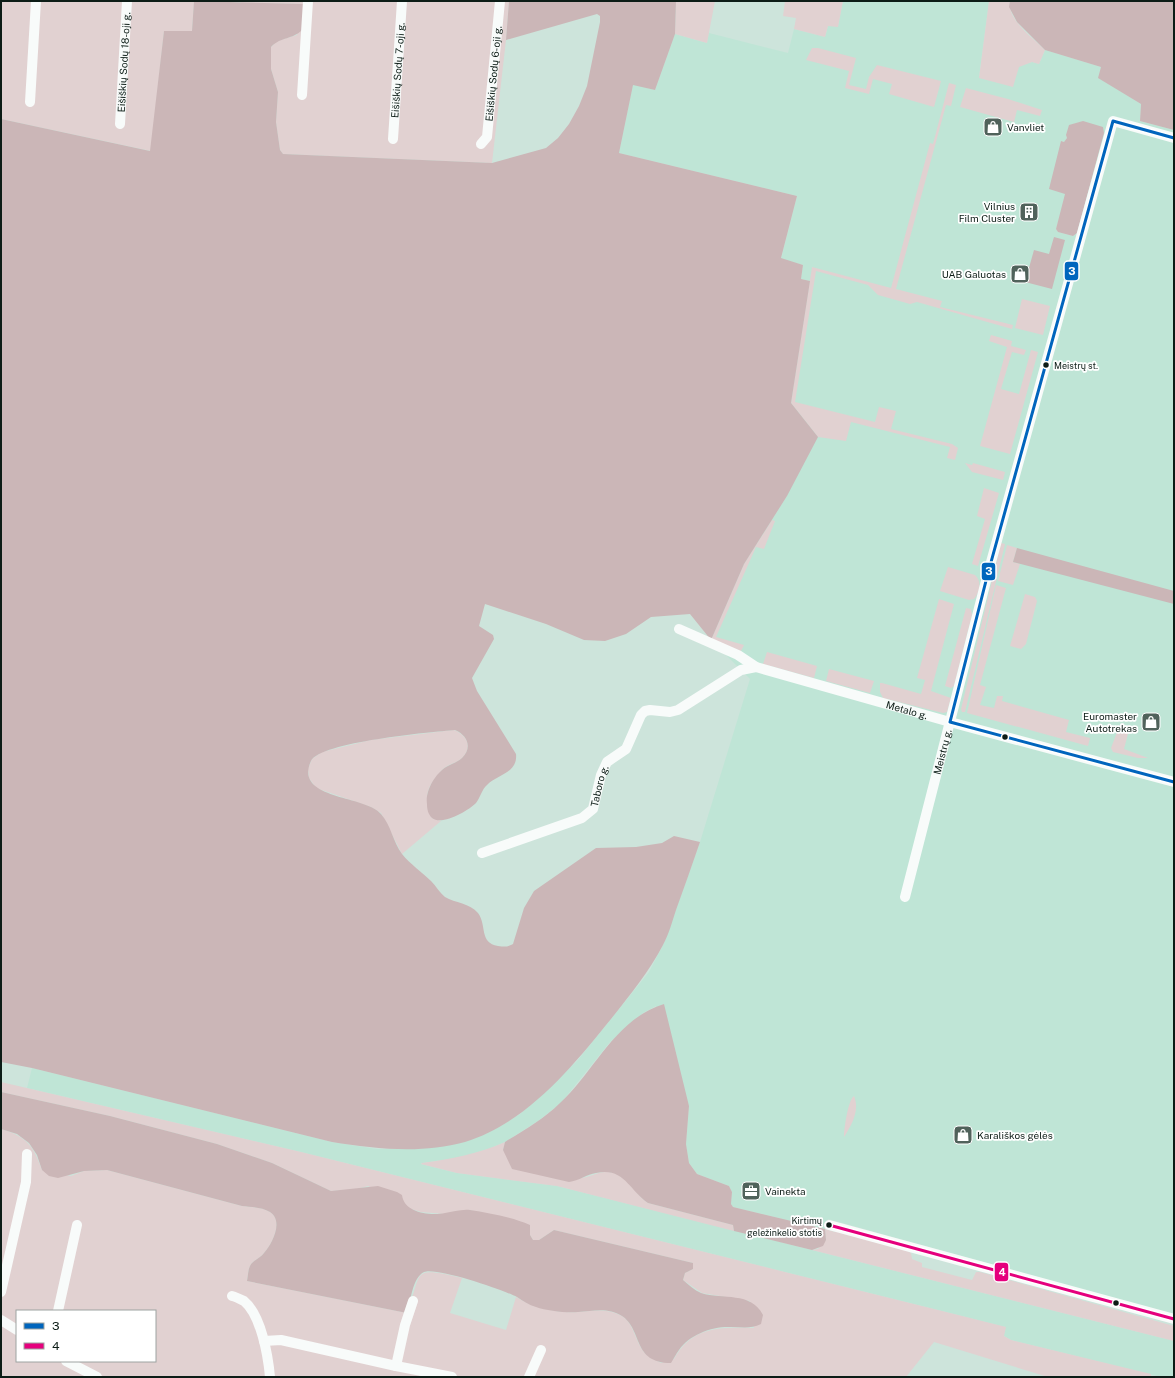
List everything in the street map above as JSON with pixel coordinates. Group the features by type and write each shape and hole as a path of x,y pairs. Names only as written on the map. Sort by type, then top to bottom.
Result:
{"street":[{"path":"30,102 36,1"},
{"name":"Eišiškių Sodų 18-oji g.","path":"120,124 127,1"},
{"path":"302,95 308,1"},
{"name":"Eišiškių Sodų 7-oji g.","path":"393,139 402,1"},
{"name":"Eišiškių Sodų 6-oji g.","path":"481,144 487,137 500,1"},
{"name":"Meistrų g.","path":"905,897 988,572 1113,121 1174,138"},
{"path":"679,628 738,655 756,667"},
{"name":"Metalo g.","path":"756,667 950,722 1174,782"},
{"name":"Taboro g.","path":"482,853 582,818 593,809 601,775 607,762 626,749 641,715 645,711 670,712 678,710 741,670 756,667"},
{"path":"1,1292 26,1182 27,1154"},
{"path":"58,1310 77,1225"},
{"path":"829,1225 1174,1319"},
{"path":"232,1296 243,1301 250,1308 257,1321 264,1342 270,1377"},
{"path":"396,1366 405,1325 413,1301"},
{"path":"1,1320 16,1329"},
{"path":"264,1342 281,1340 452,1377"},
{"path":"529,1377 541,1350"},
{"path":"68,1362 97,1377"}],"shaded area":[{"path":"1,1 194,1 192,31 164,31 151,151 1,119"},
{"path":"194,1 304,4 302,30 279,41 271,47 271,69 278,92 276,122 280,150 283,154 492,163 546,148 558,138 569,124 579,106 587,86 600,22 600,16 597,14 506,40 509,1 676,1 675,34 655,90 633,85 619,153 797,196 781,258 803,265 801,279 810,281 791,403 818,437 787,496 744,564 711,640 690,614 651,617 626,634 605,641 584,640 546,624 485,604 479,626 493,635 494,639 472,678 477,691 516,754 516,760 511,769 491,781 485,787 476,803 467,810 455,816 442,820 432,818 427,808 429,788 435,778 446,767 462,758 467,750 468,746 465,738 455,730 354,743 334,748 319,754 311,761 308,774 312,783 321,790 361,803 373,808 381,814 405,858 431,881 445,897 467,905 475,910 481,918 484,933 488,941 498,946 509,946 513,944 524,908 534,891 596,848 636,847 662,843 674,836 700,842 670,928 658,955 639,983 596,1037 547,1091 508,1122 465,1142 449,1146 399,1149 365,1147 332,1142 32,1068 1,1062 1,119 150,151 164,31 192,31"},
{"path":"240,1 509,1 492,163 283,154 280,150 276,122 278,92 271,69 271,47 277,41 297,35 303,4 241,3"},
{"path":"676,1 715,1 707,43 675,34"},
{"path":"785,1 843,1 838,27 828,26 825,37 794,29 796,18 783,16"},
{"path":"843,1 989,1 979,78 1032,62 1039,64 1045,50 1101,67 1099,78 1141,104 1140,121 1174,130 1174,1315 828,1219 825,1229 733,1207 731,1204 732,1192 729,1186 697,1174 689,1163 686,1144 689,1106 656,1006 643,1013 610,1042 561,1103 538,1121 505,1142 486,1150 463,1157 421,1164 457,1173 557,1186 1174,1341 1174,1377 1161,1377 1011,1340 1004,1336 1005,1327 938,1310 301,1152 27,1088 32,1068 332,1142 377,1149 409,1149 463,1142 483,1135 501,1126 520,1114 536,1100 577,1061 649,972 664,943 700,842 750,679 711,640 744,564 787,496 791,403 810,281 801,279 803,265 781,259 797,196 619,153 633,84 655,90 675,34 707,43 709,33 788,53 794,29 825,37 828,26 838,26","holes":["1104,133 1077,233 1073,236 1058,232 1056,229 1066,194 1061,141 1064,142 1067,138 1066,135"]},
{"path":"989,1 1010,1 1010,8 1017,22 1045,50 1039,64 1032,62 1019,67 1013,87 979,78"},
{"path":"1010,1 1174,1 1174,130 1140,121 1141,104 1098,78 1101,67 1045,50 1017,22 1009,7"},
{"path":"812,48 818,48 856,58 849,85 866,89 869,77 877,65 941,81 934,107 889,94 892,84 873,79 869,94 845,88 849,71 806,60"},
{"path":"949,83 956,85 951,106 946,105 896,289 942,301 940,307 1013,325 1012,329 917,302 910,304 878,295 868,285 816,271 795,402 875,422 879,407 896,411 891,429 952,444 958,448 955,460 947,458 950,447 851,422 846,441 818,437 791,403 812,267 891,288 930,143 933,144"},
{"path":"966,88 1042,110 1040,116 1017,110 1014,122 960,107"},
{"path":"1083,121 1103,127 1104,133 1077,233 1073,236 1058,232 1056,229 1065,194 1049,189 1061,141 1064,142 1067,138 1066,135 1069,125"},
{"path":"1054,237 1065,240 1052,289 1025,282 1034,250 1049,254"},
{"path":"1022,299 1050,306 1043,335 1015,328"},
{"path":"991,335 1012,341 1011,346 1026,350 1024,355 1012,352 1001,389 1019,394 1031,350 1038,352 1010,454 980,446 1007,347 989,341"},
{"path":"965,463 972,465 973,463 1005,472 1003,480 972,472"},
{"path":"984,488 999,493 978,566 972,564 985,519 977,516"},
{"path":"772,520 775,521 764,549 756,547 716,637 744,645 741,651 711,640 744,564"},
{"path":"1001,543 1005,544 965,712 962,712 961,709"},
{"path":"1007,545 1017,548 1013,562 1020,564 1013,585 998,581"},
{"path":"1017,548 1174,591 1174,604 1013,562"},
{"path":"948,567 975,575 977,577 979,580 979,587 978,593 974,599 969,600 940,591"},
{"path":"996,585 1006,588 980,685 986,687 980,705 994,708 997,696 1003,696 1002,701 1069,720 1066,732 1090,738 1088,746 967,713"},
{"path":"1025,594 1035,597 1037,601 1026,644 1021,649 1010,646"},
{"path":"939,599 954,604 931,691 951,698 947,712 943,713 883,698 880,692 880,683 882,683 921,694 925,680 917,678"},
{"path":"966,608 971,609 972,615 954,686 951,688 945,686"},
{"path":"767,652 817,666 814,678 763,664"},
{"path":"829,669 874,681 870,693 826,681"},
{"path":"1119,727 1129,730 1124,749 1148,758 1138,758 1113,752 1111,748"},
{"path":"454,730 459,732 465,738 468,746 467,750 460,760 445,767 441,771 430,786 427,795 432,818 441,821 402,854 381,813 371,807 316,788 309,778 308,769 312,759 322,752 371,740"},
{"path":"664,1004 689,1106 686,1144 689,1163 697,1174 729,1186 732,1192 731,1204 733,1207 825,1229 826,1240 823,1246 812,1250 734,1231 733,1225 648,1203 641,1198 620,1176 613,1173 605,1172 593,1174 569,1182 512,1169 503,1150 505,1142 527,1129 554,1109 573,1090 619,1033 632,1021 647,1011"},
{"path":"1,1082 301,1152 1006,1327 1004,1336 1011,1340 1151,1374 1151,1377 1048,1377 934,1342 906,1377 1,1377 1,1129 17,1135 28,1143 32,1148 42,1170 71,1176 84,1171 107,1170 242,1206 267,1210 274,1216 276,1221 275,1232 263,1255 250,1266 247,1281 407,1313 421,1275 434,1272 445,1274 462,1278 450,1313 506,1330 516,1297 530,1304 554,1311 609,1311 625,1318 632,1328 643,1351 661,1363 674,1359 681,1348 698,1334 718,1329 754,1328 750,1301 702,1293 683,1280 685,1273 693,1269 693,1263 554,1230 539,1240 533,1240 530,1235 487,1214 469,1210 444,1214 421,1212 408,1208 402,1202 368,1186 353,1190 331,1191 272,1163 217,1144 110,1116 1,1092"},
{"path":"1,1092 110,1116 217,1144 272,1163 331,1191 378,1186 402,1195 407,1206 419,1212 439,1214 460,1210 470,1210 523,1222 530,1225 530,1235 533,1240 539,1240 554,1230 693,1263 693,1269 685,1273 683,1280 701,1293 744,1299 751,1302 758,1307 763,1315 761,1324 750,1327 724,1327 702,1332 684,1344 671,1363 659,1362 650,1358 644,1352 629,1322 617,1313 595,1310 568,1312 546,1310 531,1305 498,1289 442,1273 431,1271 424,1272 420,1275 414,1284 407,1313 247,1281 250,1266 263,1255 275,1232 276,1221 270,1212 260,1208 242,1206 107,1170 84,1171 58,1178 49,1176 42,1170 37,1155 29,1143 17,1134 1,1129"},
{"path":"854,1096 856,1101 856,1112 850,1128 844,1137 848,1109"},
{"path":"505,1142 503,1150 530,1169 539,1173 568,1179 585,1177 604,1172 614,1173 628,1182 648,1203 733,1225 734,1231 557,1186 457,1173 421,1164 475,1153"},
{"path":"825,1229 907,1251 911,1253 912,1259 922,1263 922,1267 972,1280 976,1272 980,1272 1174,1326 1174,1341 812,1250 818,1249 826,1240"}],"transit line":[{"name":"3","path":"1113,121 1174,138"},
{"name":"3","path":"950,722 988,573 1113,121"},
{"name":"3","path":"950,722 1174,782"},
{"name":"4","path":"829,1225 1174,1319"}],"place":[{"name":"Vanvliet","path":"993,127"},
{"name":"Vilnius Film Cluster","path":"1029,212"},
{"name":"UAB Galuotas","path":"1020,274"},
{"name":"Meistrų st.","path":"1046,365"},
{"name":"Euromaster Autotrekas","path":"1151,722"},
{"name":"Karališkos gėlės","path":"963,1135"},
{"name":"Vainekta","path":"751,1191"},
{"name":"Kirtimų geležinkelio stotis","path":"829,1225"}]}
